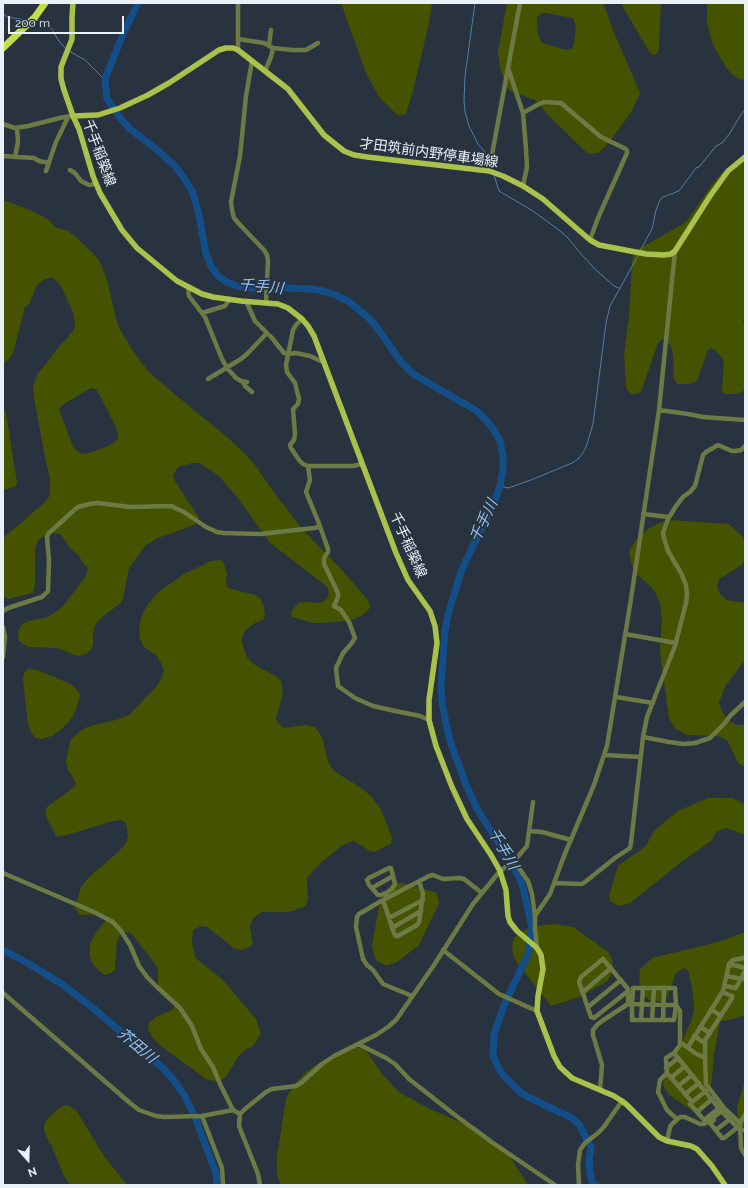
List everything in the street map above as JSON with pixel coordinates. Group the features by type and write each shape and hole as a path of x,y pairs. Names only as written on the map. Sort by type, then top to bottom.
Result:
{"highway":[{"path":"3,48 27,26 45,3"}],"main road":[{"name":"千手稲築線","path":"73,3 72,39 61,67 64,90 71,116 79,129 92,176 100,193 122,230 137,248 177,281 202,294 213,297 266,302 278,304 288,308 302,319 314,336 396,553 408,580 430,611 435,626 437,643 429,700 429,720 436,746 452,787 467,819 501,870 506,890 508,916 510,922 520,934 535,946"},
{"path":"71,116 98,115 120,108 169,83 219,50 233,48 238,50"},
{"name":"才田筑前内野停車場線","path":"238,50 288,89 324,135 344,151 367,158 489,171 523,186 543,199 599,246 646,254 664,255 671,254 675,251"},
{"path":"675,251 728,171 745,157"},
{"path":"535,946 541,955 543,969 537,1011 554,1056 560,1067 572,1078 622,1100 659,1137 667,1141 691,1146 697,1149 712,1166 724,1185"}],"street":[{"path":"238,3 238,50"},
{"path":"489,171 520,3"},
{"path":"265,71 271,57 271,30"},
{"path":"238,39 258,42 271,47 292,50 306,50 318,43"},
{"path":"252,61 246,96 240,156 231,202 234,218 267,255 266,302"},
{"path":"508,68 523,113 527,167 523,186"},
{"path":"523,113 544,102 561,103 601,137 626,149 627,153 598,218 590,240"},
{"path":"3,124 17,128 71,116"},
{"path":"46,171 56,142 71,116"},
{"path":"15,156 18,142 17,128"},
{"path":"3,156 34,158 39,161 49,163"},
{"path":"70,170 75,173 81,181 89,185 96,184"},
{"path":"535,916 550,894 605,755 626,634 658,410 675,251"},
{"path":"188,286 189,296 205,317 227,368 236,378 245,382 245,386 252,392"},
{"path":"202,313 225,306 230,299"},
{"path":"246,301 255,321 267,332 284,353 296,353 310,356 323,362"},
{"path":"302,319 293,330 286,365 287,372 295,383 299,399 298,404 293,409 295,434 294,440 290,445 299,460 308,466 353,466 362,464"},
{"path":"208,379 247,354 267,332"},
{"path":"658,410 688,414 703,418 745,420"},
{"path":"554,883 577,884 585,882 630,848 642,737 647,717 676,643 687,595 686,585 668,551 663,533 669,517 683,497 695,486 706,452 718,445 732,451 741,450 745,446"},
{"path":"308,466 310,480 306,492 328,549 324,558 324,564 338,592 338,597 334,606 341,610 349,622 355,638 343,653 338,664 336,673 338,686 355,698 373,706 420,716 429,720"},
{"path":"3,611 42,597 48,591 49,561 47,538 49,533 72,512 89,504 98,503 130,508 171,506 184,512 206,527 223,533 260,534 319,527"},
{"path":"643,514 669,517"},
{"path":"3,627 5,637 3,657"},
{"path":"626,634 676,643"},
{"path":"616,697 653,703"},
{"path":"642,737 684,744 695,743 710,738 745,702"},
{"path":"605,755 640,757"},
{"path":"260,1185 258,1174 239,1126 240,1114 266,1092 272,1089 296,1086 334,1056 376,1035 396,1020 465,915 501,870 514,861 527,846 533,802"},
{"path":"529,831 542,832 571,840"},
{"path":"514,861 530,887 535,916 535,946"},
{"path":"391,868 395,886 385,897 378,895 367,880 391,868"},
{"path":"3,873 94,912 113,922 130,945 139,966 157,987 180,1008 192,1026 201,1049 214,1067 220,1084 233,1110 240,1114"},
{"path":"412,996 383,984 373,970 367,965 363,959 356,927 357,917 385,897 433,875 443,879 459,878 482,893"},
{"path":"372,888 393,876"},
{"path":"385,897 394,934 398,936 418,925 424,894 419,881"},
{"path":"389,918 423,900"},
{"path":"392,928 421,911"},
{"path":"443,950 502,996 537,1011"},
{"path":"688,1047 725,986 729,965 733,960 745,957"},
{"path":"628,991 594,1018 591,1017 579,982 581,976 603,959 621,980 628,991 632,1020 674,1020 676,1005 675,988 633,988 630,1004"},
{"path":"725,986 736,988 742,979 745,970 744,968 729,965"},
{"path":"583,992 611,968"},
{"path":"727,976 742,979"},
{"path":"588,1007 621,980"},
{"path":"641,1020 643,988"},
{"path":"652,1020 654,988"},
{"path":"663,1020 664,988"},
{"path":"722,992 732,996 732,998 704,1042 706,1084 722,1110 741,1127"},
{"path":"3,993 139,1110 164,1117 202,1116 233,1110"},
{"path":"600,1090 602,1065 594,1041 594,1030 597,1025 602,1020 630,1004 676,1005"},
{"path":"676,1005 680,1011 680,1045 674,1053 666,1058 666,1071 692,1102 690,1104 704,1120 722,1110"},
{"path":"712,1009 721,1016"},
{"path":"700,1027 710,1033"},
{"path":"694,1036 704,1042"},
{"path":"680,1042 705,1058"},
{"path":"358,1044 395,1064 409,1079 455,1115 555,1185"},
{"path":"674,1053 730,1119 741,1127"},
{"path":"677,1119 667,1110 658,1092 660,1080 678,1058"},
{"path":"671,1078 685,1066"},
{"path":"678,1086 692,1075"},
{"path":"685,1094 699,1083"},
{"path":"692,1102 706,1091"},
{"path":"697,1112 712,1099"},
{"path":"580,1185 578,1165 580,1150 585,1143 603,1128 622,1100"},
{"path":"667,1141 670,1127 677,1119 685,1116 700,1124 703,1124 722,1110"},
{"path":"722,1110 710,1123 722,1138 741,1127"},
{"path":"202,1116 222,1168 223,1185"},
{"path":"745,1117 741,1127 741,1148 745,1155"},
{"path":"716,1130 730,1119"}],"green space":[{"path":"341,3 432,3 429,23 406,114 396,114 379,97 366,73"},
{"path":"507,3 603,3 640,94 630,114 606,146 598,153 591,154 586,152 535,100 510,91 506,86 500,67 498,52","holes":["542,13 573,18 576,27 574,44 572,48 566,50 542,43 538,34 537,17"]},
{"path":"621,3 661,3 658,53 653,55 650,53"},
{"path":"707,3 745,3 745,80 739,79 727,69 713,45 707,23"},
{"path":"745,159 745,316 743,320 745,328 745,388 737,394 724,394 722,390 724,361 716,351 711,348 708,350 697,381 690,384 678,384 674,379 673,355 671,347 666,340 663,339 658,343 641,392 631,394 627,390 626,386 624,354 629,317 632,261 634,254 639,249 686,222 720,175"},
{"path":"3,200 30,210 49,220 55,227 68,231 93,253 100,262 107,280 119,328 135,354 149,372 227,437 255,465 303,530 341,569 368,600 370,606 369,609 361,616 349,621 313,623 292,617 291,612 298,603 323,602 329,593 328,588 269,542 238,498 218,475 199,463 192,463 178,467 173,475 175,481 199,518 197,522 194,525 158,538 146,545 129,568 121,603 98,621 94,628 91,650 86,654 79,656 58,648 28,647 23,644 19,641 18,632 22,624 47,617 56,612 63,606 86,576 88,570 79,556 71,549 60,534 49,534 39,539 35,549 35,583 33,593 8,599 3,596 3,538 49,497 50,478 33,388 37,375 73,331 75,326 73,312 61,286 53,278 45,279 37,285 29,304 25,307 13,353 3,364","holes":["92,388 97,390 116,427 118,438 109,446 81,454 73,447 59,409 64,404 89,389"]},
{"path":"3,407 6,413 17,483 15,487 3,490"},
{"path":"672,520 729,524 743,537 745,544 745,556 743,564 719,579 717,586 720,594 727,600 745,603 745,660 726,685 719,702 722,712 730,721 736,725 745,725 745,767 738,763 727,740 717,736 687,735 675,728 669,719 660,652 662,620 660,603 654,590 638,575 632,566 629,551 637,539 648,529 659,523"},
{"path":"221,560 224,564 227,573 226,583 228,588 255,595 260,598 264,607 265,615 263,620 255,623 247,629 243,634 242,640 247,657 252,663 277,677 281,681 283,694 276,718 277,722 284,728 305,725 315,727 323,740 328,762 334,771 371,796 380,808 392,839 391,844 374,852 354,841 339,848 309,875 307,879 308,898 305,906 287,912 262,912 253,918 250,927 253,944 245,949 240,950 234,948 207,927 201,926 193,930 192,942 195,956 223,980 256,1019 261,1034 253,1046 245,1050 238,1057 226,1077 221,1080 214,1081 206,1079 161,1046 153,1038 149,1031 149,1023 156,1017 172,1010 174,1008 174,1004 159,992 158,969 131,933 122,933 119,936 117,941 115,970 105,975 92,963 90,956 90,943 107,917 102,914 80,915 75,908 76,903 81,887 89,877 118,852 126,843 128,837 126,823 121,820 113,821 67,835 56,836 46,816 46,811 47,807 73,788 76,784 68,770 66,762 70,741 85,728 129,715 156,687 161,679 164,671 161,663 157,656 144,647 140,639 139,627 142,615 148,604 157,593 184,574 209,562"},
{"path":"28,669 37,670 66,682 75,687 80,695 77,707 71,719 65,726 52,736 42,739 35,738 28,724 23,679 24,673"},
{"path":"708,798 732,798 745,804 745,835 726,828 716,832 712,840 680,863 630,903 619,906 611,902 609,896 618,866 646,846 654,831 678,811"},
{"path":"396,883 402,883 435,892 439,903 419,945 397,962 385,965 377,961 372,947 378,911 383,896 388,888"},
{"path":"554,924 573,927 608,952 612,959 613,969 607,981 582,996 551,1006 518,964 513,955 512,944 515,937 525,930 542,925"},
{"path":"745,932 745,1015 720,1022 714,1054 711,1088 707,1102 694,1112 668,1094 663,1085 664,1071 681,1045 694,1010 689,973 685,968 676,973 667,998 664,1001 651,1002 643,994 639,980 640,969 652,958 718,942"},
{"path":"356,1047 366,1050 382,1074 400,1093 430,1109 478,1130 509,1155 528,1185 281,1185 277,1176 277,1156 286,1098 295,1084 306,1072 322,1061 340,1052"},
{"path":"745,1081 745,1128 739,1124 737,1107"},
{"path":"66,1105 76,1110 104,1156 128,1185 71,1185 69,1183 63,1174 44,1129 45,1122 49,1117 61,1107"}],"waterway":[{"name":"千手川","path":"138,3 123,34 105,80 107,99 129,128 175,166 184,178 192,191 198,210 206,254 212,268 219,277 237,286 258,289 311,289 336,295 348,301 370,319 401,362 413,374 477,411 494,430 500,441 503,455 503,469 500,486 493,505 462,569 448,614 445,631 441,684 442,703 451,744 467,787 478,810 517,873 522,884 532,927 528,954 505,1003 494,1034 493,1056 500,1071 524,1095 572,1118 579,1124 591,1147 589,1160 590,1172 592,1183 596,1185"},
{"path":"475,3 465,76 464,101 469,126 478,144 485,152 489,160"},
{"path":"3,13 7,17 26,20"},
{"path":"35,21 39,20 44,22 52,29 58,40 65,48"},
{"path":"69,51 85,60 105,80"},
{"path":"640,251 652,229 660,200 663,197 679,191 696,168 699,167 716,146 722,143 745,110"},
{"path":"494,175 499,191 533,211 559,230 596,270 614,286 619,288"},
{"path":"500,486 508,488 531,480 572,463 583,453 593,424 606,323 610,306 639,254"},
{"name":"芥田川","path":"3,950 63,985 93,1008 163,1068 184,1095 195,1117 216,1173 217,1185"}]}
